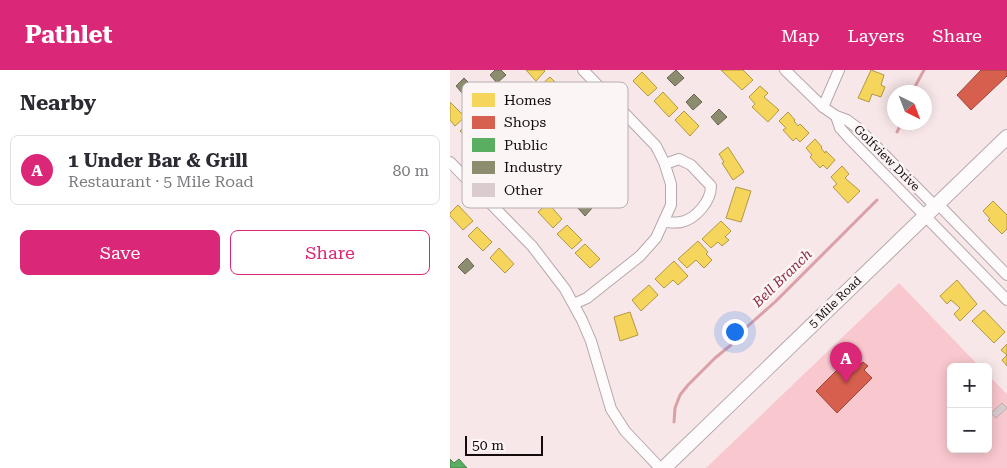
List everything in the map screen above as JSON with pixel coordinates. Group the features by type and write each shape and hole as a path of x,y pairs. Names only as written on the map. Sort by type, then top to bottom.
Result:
{"main road":[{"name":"5 Mile Road","path":"662,468 1007,136"}],"street":[{"path":"583,70 595,82"},
{"name":"Golfview Drive","path":"785,70 823,107 836,116 840,128 849,138 933,208"},
{"path":"823,107 839,70"},
{"path":"574,304 587,298 640,256 656,238 671,205 671,184 665,164 656,146 628,115"},
{"path":"664,222 680,222 692,217 708,199 711,186 691,165 679,160 665,164"},
{"path":"450,162 462,175"},
{"path":"494,208 545,261 574,304 591,341 611,409 625,431 662,468"},
{"path":"933,208 1007,275"},
{"path":"933,208 1007,300"}],"shaded area":[{"path":"899,283 976,363 947,363 947,453 992,453 992,379 1007,394 1007,468 706,468"}],"building: Homes":[{"path":"526,70 544,70 545,71 536,81"},
{"path":"721,70 743,70 753,80 742,90"},
{"path":"871,70 884,75 881,85 885,87 881,97 872,94 869,102 858,98"},
{"path":"642,72 657,88 648,96 633,81"},
{"path":"550,77 555,82 544,82"},
{"path":"760,86 768,93 764,97 779,110 768,122 752,107 755,104 749,97"},
{"path":"663,92 678,108 669,117 654,101"},
{"path":"450,102 462,114 462,120 455,126 450,120"},
{"path":"684,111 699,126 690,136 675,120"},
{"path":"788,112 798,126 800,124 809,133 800,142 796,138 793,141 783,130 786,128 779,121"},
{"path":"815,139 825,153 826,151 835,160 827,169 823,165 820,168 810,157 812,155 806,148"},
{"path":"728,147 744,172 733,180 722,163 724,162 719,154"},
{"path":"842,166 849,174 845,178 860,191 848,203 833,187 837,184 831,177"},
{"path":"736,187 751,191 741,222 726,218"},
{"path":"993,201 1007,215 1007,229 1002,234 988,220 990,219 983,211"},
{"path":"458,205 473,221 463,230 450,216 450,213"},
{"path":"542,208 552,208 562,219 553,228 538,212"},
{"path":"721,221 731,231 725,237 729,240 722,246 718,242 711,248 702,239"},
{"path":"567,225 582,240 572,249 557,234"},
{"path":"477,227 492,242 483,251 468,236"},
{"path":"698,241 708,252 706,254 712,260 704,268 696,260 687,268 678,259"},
{"path":"585,244 600,259 590,268 575,253"},
{"path":"499,248 514,264 505,273 490,258"},
{"path":"674,261 688,276 678,285 673,280 664,288 655,279"},
{"path":"957,280 977,304 960,321 954,314 960,308 951,300 947,304 940,296"},
{"path":"649,285 658,295 641,311 632,300"},
{"path":"984,310 1005,332 994,343 972,321"},
{"path":"630,312 638,335 620,341 614,317"},
{"path":"1007,344 1007,355 1001,350"},
{"path":"1007,355 1007,366 1002,360"}],"building: Shops":[{"path":"981,70 1007,70 1007,76 971,110 957,95"},
{"path":"851,357 859,366 863,362 868,366 864,370 872,378 837,413 816,391 837,370 833,365 840,358 845,363"}],"building: Public":[{"path":"450,459 454,463 459,459 467,468 450,468"}],"building: Industry":[{"path":"495,70 501,70 506,75 496,82 490,75"},
{"path":"676,70 684,78 675,86 667,78"},
{"path":"464,78 468,82 462,82 462,93 456,86"},
{"path":"694,94 702,102 693,110 686,102"},
{"path":"719,109 727,117 718,125 711,117"},
{"path":"578,208 592,208 585,216"},
{"path":"467,258 474,266 465,274 458,267"}],"building: Other":[{"path":"1002,403 1007,408 996,418 992,412"}],"waterway":[{"name":"Bell Branch","path":"916,85 924,70"},
{"name":"Bell Branch","path":"674,422 675,408 680,395 688,385 731,345 741,332 775,302 877,200"}],"place":[{"name":"1 Under Bar & Grill","path":"846,383"}]}
